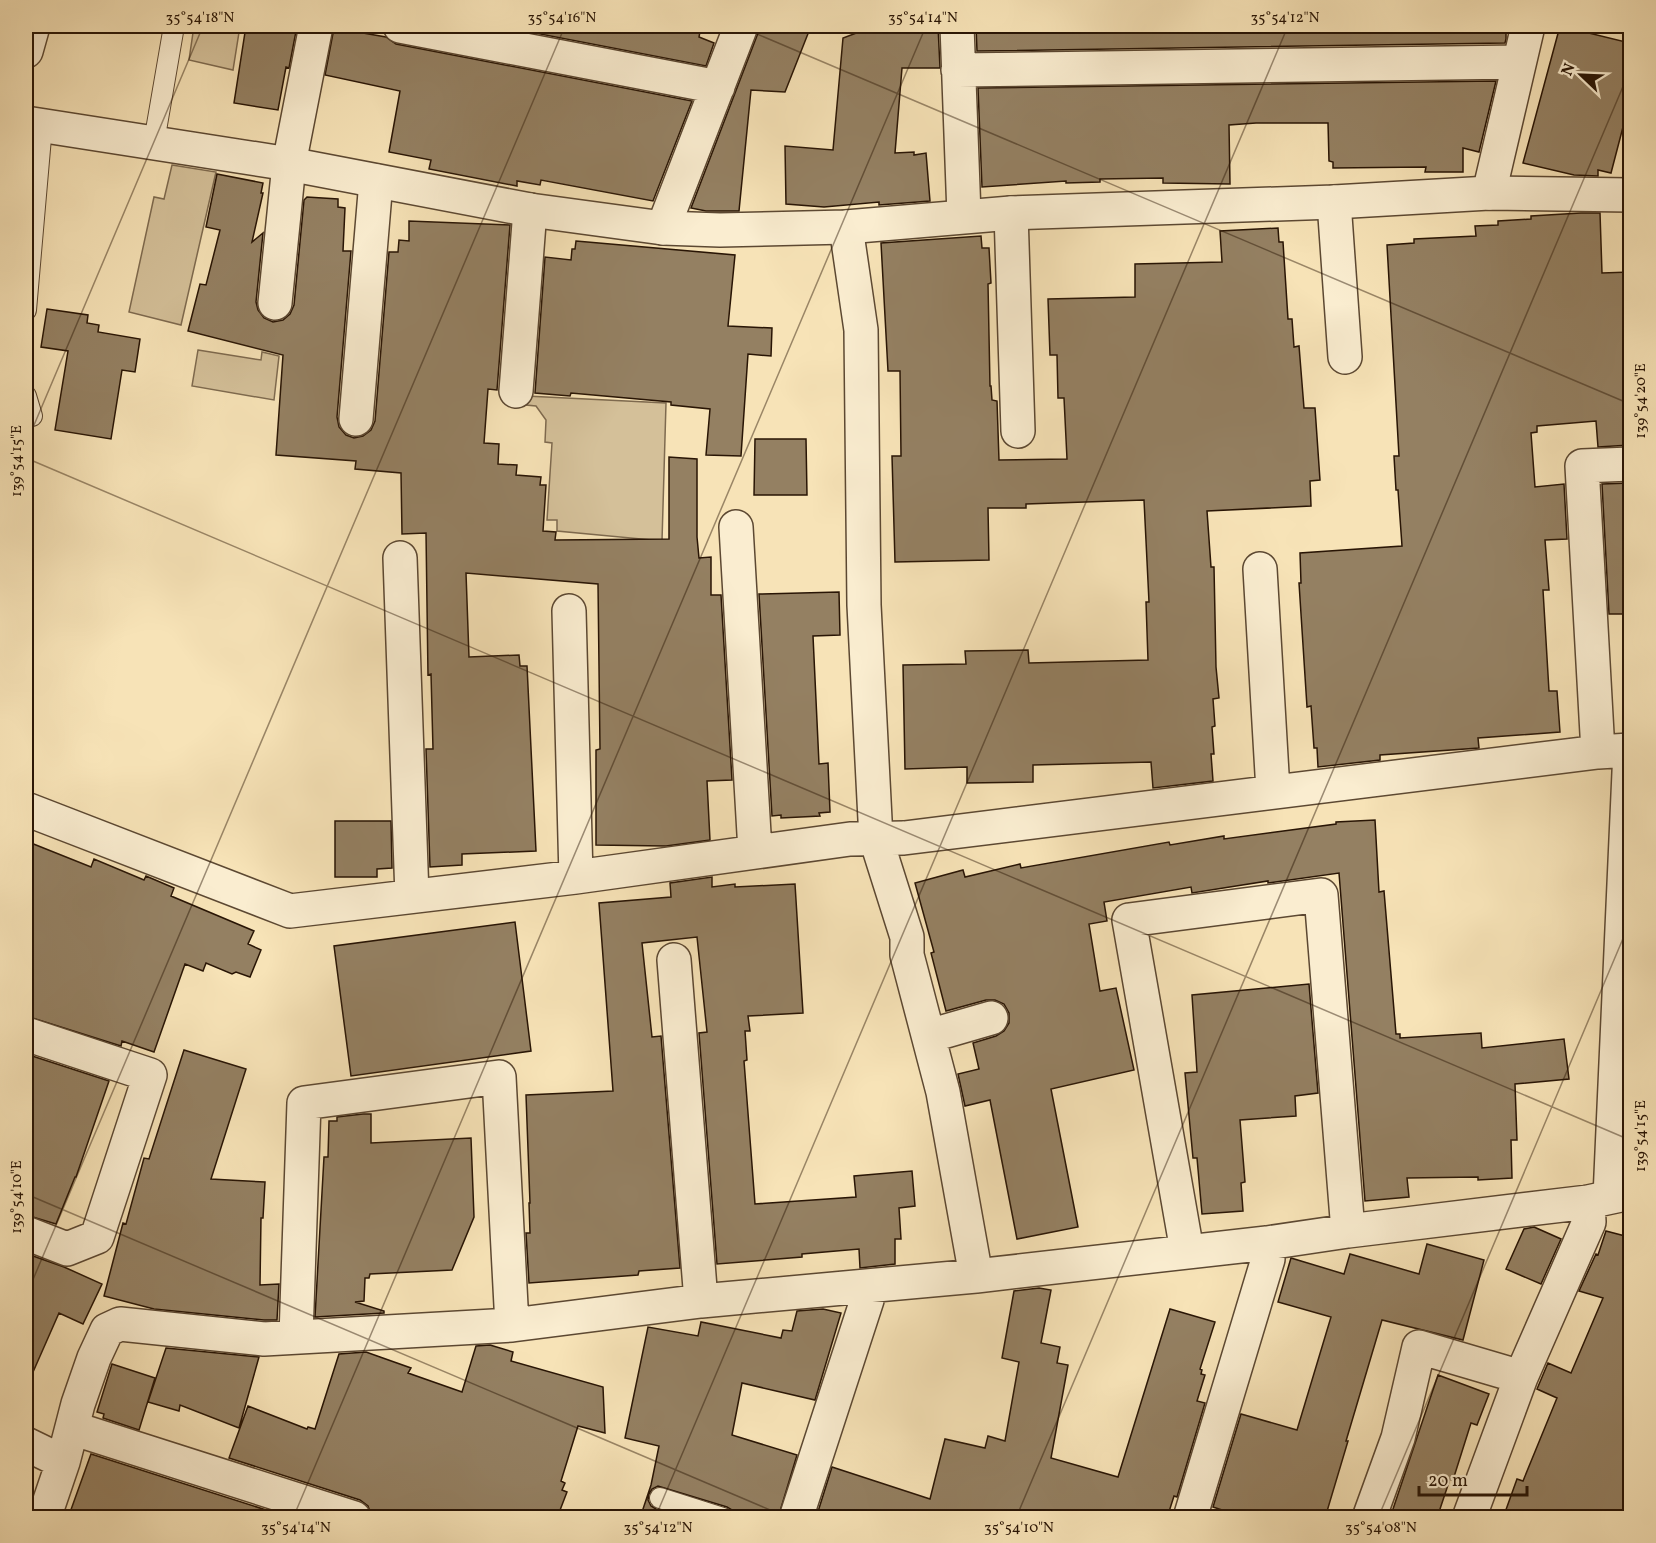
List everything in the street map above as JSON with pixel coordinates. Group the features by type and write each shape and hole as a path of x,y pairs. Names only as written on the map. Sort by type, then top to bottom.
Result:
{"street":[{"path":"26,51 33,26"},
{"path":"275,303 289,164 316,26"},
{"path":"400,26 718,87"},
{"path":"663,228 741,26"},
{"path":"957,26 964,215"},
{"path":"1489,194 1528,26"},
{"path":"958,70 1518,62"},
{"path":"34,125 289,164 530,210 663,228 720,230 846,227 964,215 1489,194 1630,195"},
{"path":"356,419 376,181"},
{"path":"1334,202 1345,357"},
{"path":"516,391 530,210"},
{"path":"1011,213 1018,431"},
{"path":"846,227 861,330 865,616 876,839 907,937 907,955 943,1092 976,1276"},
{"path":"1469,1518 1521,1377 1589,1222 1610,1198 1620,751 1582,466 1630,464"},
{"path":"736,527 755,851"},
{"path":"400,558 412,896"},
{"path":"1260,569 1273,791"},
{"path":"569,611 576,877"},
{"path":"26,808 290,911 576,877 850,839 904,838 1273,791 1620,751"},
{"path":"1187,1251 1129,920 1321,895 1348,1231"},
{"path":"674,960 701,1301"},
{"path":"929,1036 991,1018"},
{"path":"26,1034 150,1075 97,1238 67,1249 26,1233"},
{"path":"296,1336 304,1103 500,1077 512,1325"},
{"path":"44,1518 94,1358 107,1330 120,1324 264,1339 512,1325 701,1301 976,1276 1610,1198"},
{"path":"1190,1518 1268,1259 1267,1242"},
{"path":"796,1518 867,1300 869,1287"},
{"path":"1370,1518 1398,1438 1419,1347 1521,1377"},
{"path":"72,1428 354,1518"},
{"path":"26,1444 63,1462"}],"lane":[{"path":"154,142 174,26"},
{"path":"26,310 34,125"},
{"path":"26,396 32,416"},
{"path":"660,1498 723,1518"}],"shaded area":[{"path":"194,26 240,26 233,70 189,60"},
{"path":"172,165 216,172 181,325 129,312 154,197 164,199"},
{"path":"198,350 261,360 262,352 279,356 274,400 192,386"},
{"path":"526,396 666,403 662,541 557,531 557,520 547,520 552,443 545,442 546,420 536,406 526,405"}],"building":[{"path":"246,26 297,26 278,110 234,103"},
{"path":"510,26 701,26 699,37 714,43 706,66 509,28"},
{"path":"759,26 811,26 785,92 751,90 739,211 706,211 691,208 758,33"},
{"path":"875,26 938,26 940,68 902,68 895,153 914,152 914,155 926,153 930,201 879,205 879,202 824,207 786,204 785,146 833,150 843,38"},
{"path":"976,26 1506,26 1506,39 1505,43 977,51"},
{"path":"1560,26 1630,43 1630,129 1623,127 1611,173 1598,170 1598,176 1574,175 1523,163"},
{"path":"334,28 386,37 396,44 692,101 653,201 541,180 540,185 517,181 517,186 429,169 431,160 389,152 400,91 325,75"},
{"path":"1496,81 1479,152 1463,148 1463,172 1425,172 1426,167 1333,168 1333,162 1329,161 1328,123 1256,123 1229,125 1230,184 1163,183 1163,178 1100,179 1100,182 1066,183 1066,181 982,187 978,88"},
{"path":"217,174 263,183 261,193 263,193 252,242 263,233 256,302 264,318 273,322 283,320 290,314 294,305 304,200 307,197 338,199 338,207 345,208 343,251 351,251 337,417 339,427 346,435 354,438 363,436 371,430 375,421 389,252 398,252 399,240 409,241 409,221 510,225 497,390 488,389 484,443 499,444 498,464 517,465 516,475 541,477 540,485 546,485 543,531 556,532 555,540 669,539 669,457 697,459 699,558 711,557 711,595 721,595 732,780 707,781 710,840 666,846 596,845 596,750 600,749 598,584 466,573 469,657 519,655 520,666 527,666 536,851 462,854 462,865 430,867 426,749 433,749 431,674 428,675 426,533 402,534 401,473 355,469 356,461 276,455 283,355 188,331 200,284 206,285 220,230 206,227"},
{"path":"1600,213 1602,273 1630,272 1630,445 1598,447 1596,421 1537,426 1537,432 1531,433 1535,487 1564,484 1567,539 1545,540 1549,590 1543,590 1549,691 1557,691 1560,732 1478,738 1479,748 1380,755 1380,760 1318,767 1317,748 1314,748 1311,706 1307,707 1299,583 1301,583 1300,553 1402,546 1394,456 1399,456 1387,245 1414,243 1414,239 1476,236 1475,226 1498,225 1498,221 1531,219 1531,216"},
{"path":"1278,228 1279,242 1283,242 1288,319 1292,319 1294,347 1299,346 1304,408 1315,408 1320,480 1310,481 1311,506 1207,511 1211,567 1214,567 1216,667 1219,698 1213,699 1214,754 1211,754 1213,781 1153,788 1151,762 1033,765 1033,782 967,783 967,767 905,769 903,665 966,664 965,651 1028,650 1029,663 1148,660 1146,602 1149,602 1144,500 1026,504 1026,508 988,508 989,560 895,562 892,456 901,456 900,371 888,371 881,243 981,236 982,248 989,248 990,386 992,400 997,401 999,460 1067,459 1064,398 1058,398 1057,355 1050,355 1048,299 1135,297 1135,264 1222,262 1220,231"},
{"path":"576,241 735,255 728,326 772,328 771,356 748,354 741,456 706,455 710,409 671,405 671,402 571,393 570,396 535,393 545,257 571,260 572,249 575,249"},
{"path":"47,309 88,315 87,323 99,325 98,332 140,339 135,372 122,370 111,439 55,430 68,351 41,347"},
{"path":"755,439 806,439 807,495 754,495"},
{"path":"1630,483 1630,614 1609,614 1602,484"},
{"path":"839,592 840,635 813,636 819,764 828,763 830,812 819,813 820,816 781,818 781,815 772,816 759,594"},
{"path":"1375,820 1379,892 1384,891 1396,1034 1400,1034 1400,1038 1481,1033 1482,1048 1564,1039 1569,1079 1515,1084 1517,1140 1511,1140 1512,1178 1478,1180 1478,1177 1407,1178 1409,1197 1365,1201 1339,873 1192,893 1191,887 1104,902 1107,921 1089,924 1100,991 1116,988 1134,1070 1051,1089 1078,1227 1017,1239 990,1100 965,1106 958,1074 979,1069 973,1043 1004,1031 1009,1023 1009,1013 1004,1004 995,1000 986,1000 946,1011 931,953 934,952 915,883 963,870 965,877 1020,864 1021,868 1169,842 1170,845 1224,836 1224,839 1336,824 1336,822"},
{"path":"335,821 391,821 392,868 377,869 377,877 335,877"},
{"path":"26,841 91,867 94,859 144,880 146,876 174,888 171,896 254,931 248,944 261,950 250,977 236,972 232,974 206,963 203,971 185,964 154,1052 122,1041 121,1046 26,1016"},
{"path":"712,877 712,887 735,884 735,887 795,884 803,1013 748,1016 750,1031 745,1031 747,1060 744,1061 755,1204 856,1197 854,1176 912,1171 915,1206 899,1208 901,1239 895,1239 895,1264 860,1268 859,1249 802,1254 802,1257 717,1264 699,1033 707,1032 697,937 642,943 652,1037 661,1036 680,1268 639,1271 638,1275 529,1283 526,1233 530,1233 530,1203 526,1095 613,1091 599,903 671,897 670,883"},
{"path":"515,922 531,1051 351,1076 334,946"},
{"path":"1309,984 1318,1093 1295,1096 1296,1116 1240,1120 1245,1182 1241,1183 1243,1211 1202,1214 1197,1158 1193,1158 1185,1073 1197,1072 1192,995"},
{"path":"184,1050 246,1069 211,1179 265,1182 263,1218 261,1218 260,1285 279,1284 277,1320 154,1309 104,1296 123,1223 126,1224 144,1158 149,1159"},
{"path":"26,1054 109,1081 76,1177 56,1224 26,1215"},
{"path":"371,1114 371,1143 471,1138 474,1217 452,1270 370,1274 369,1278 365,1278 364,1301 355,1302 384,1311 384,1313 315,1317 324,1157 328,1157 329,1121 337,1121 337,1117"},
{"path":"1534,1227 1561,1239 1541,1284 1506,1269 1524,1229"},
{"path":"1606,1231 1629,1237 1630,1233 1630,1518 1503,1518 1517,1479 1523,1481 1557,1398 1537,1389 1548,1363 1571,1373 1603,1298 1579,1291 1596,1254 1598,1255"},
{"path":"1427,1244 1484,1260 1463,1340 1382,1320 1325,1518 1246,1518 1213,1507 1241,1414 1297,1430 1331,1317 1278,1302 1291,1258 1344,1274 1350,1254 1419,1274"},
{"path":"33,1256 102,1284 83,1324 59,1313 26,1388 26,1269"},
{"path":"1039,1288 1051,1290 1041,1343 1060,1347 1057,1363 1068,1365 1051,1458 1118,1477 1170,1309 1215,1322 1200,1369 1201,1374 1205,1375 1197,1401 1205,1403 1177,1497 1174,1496 1167,1518 816,1518 832,1467 930,1499 945,1439 985,1448 988,1436 1005,1441 1019,1362 1002,1358 1014,1291"},
{"path":"823,1309 841,1313 815,1400 742,1383 732,1435 797,1455 778,1518 735,1518 732,1510 727,1507 658,1486 649,1494 648,1500 651,1506 682,1518 640,1518 651,1485 659,1446 625,1438 648,1327 698,1336 701,1322 781,1338 783,1330 792,1331 797,1311"},
{"path":"490,1345 513,1352 511,1361 603,1387 605,1433 578,1426 561,1481 565,1483 562,1490 567,1492 557,1518 372,1518 368,1506 360,1500 229,1458 248,1406 307,1429 308,1427 315,1429 339,1354 366,1352 411,1368 408,1373 462,1392 476,1346"},
{"path":"166,1348 259,1357 239,1428 180,1405 179,1411 148,1402"},
{"path":"112,1364 155,1378 139,1430 103,1418 104,1414 97,1412"},
{"path":"1438,1375 1489,1394 1477,1425 1471,1423 1453,1480 1450,1479 1437,1518 1390,1518"},
{"path":"91,1454 291,1518 68,1518"}]}
